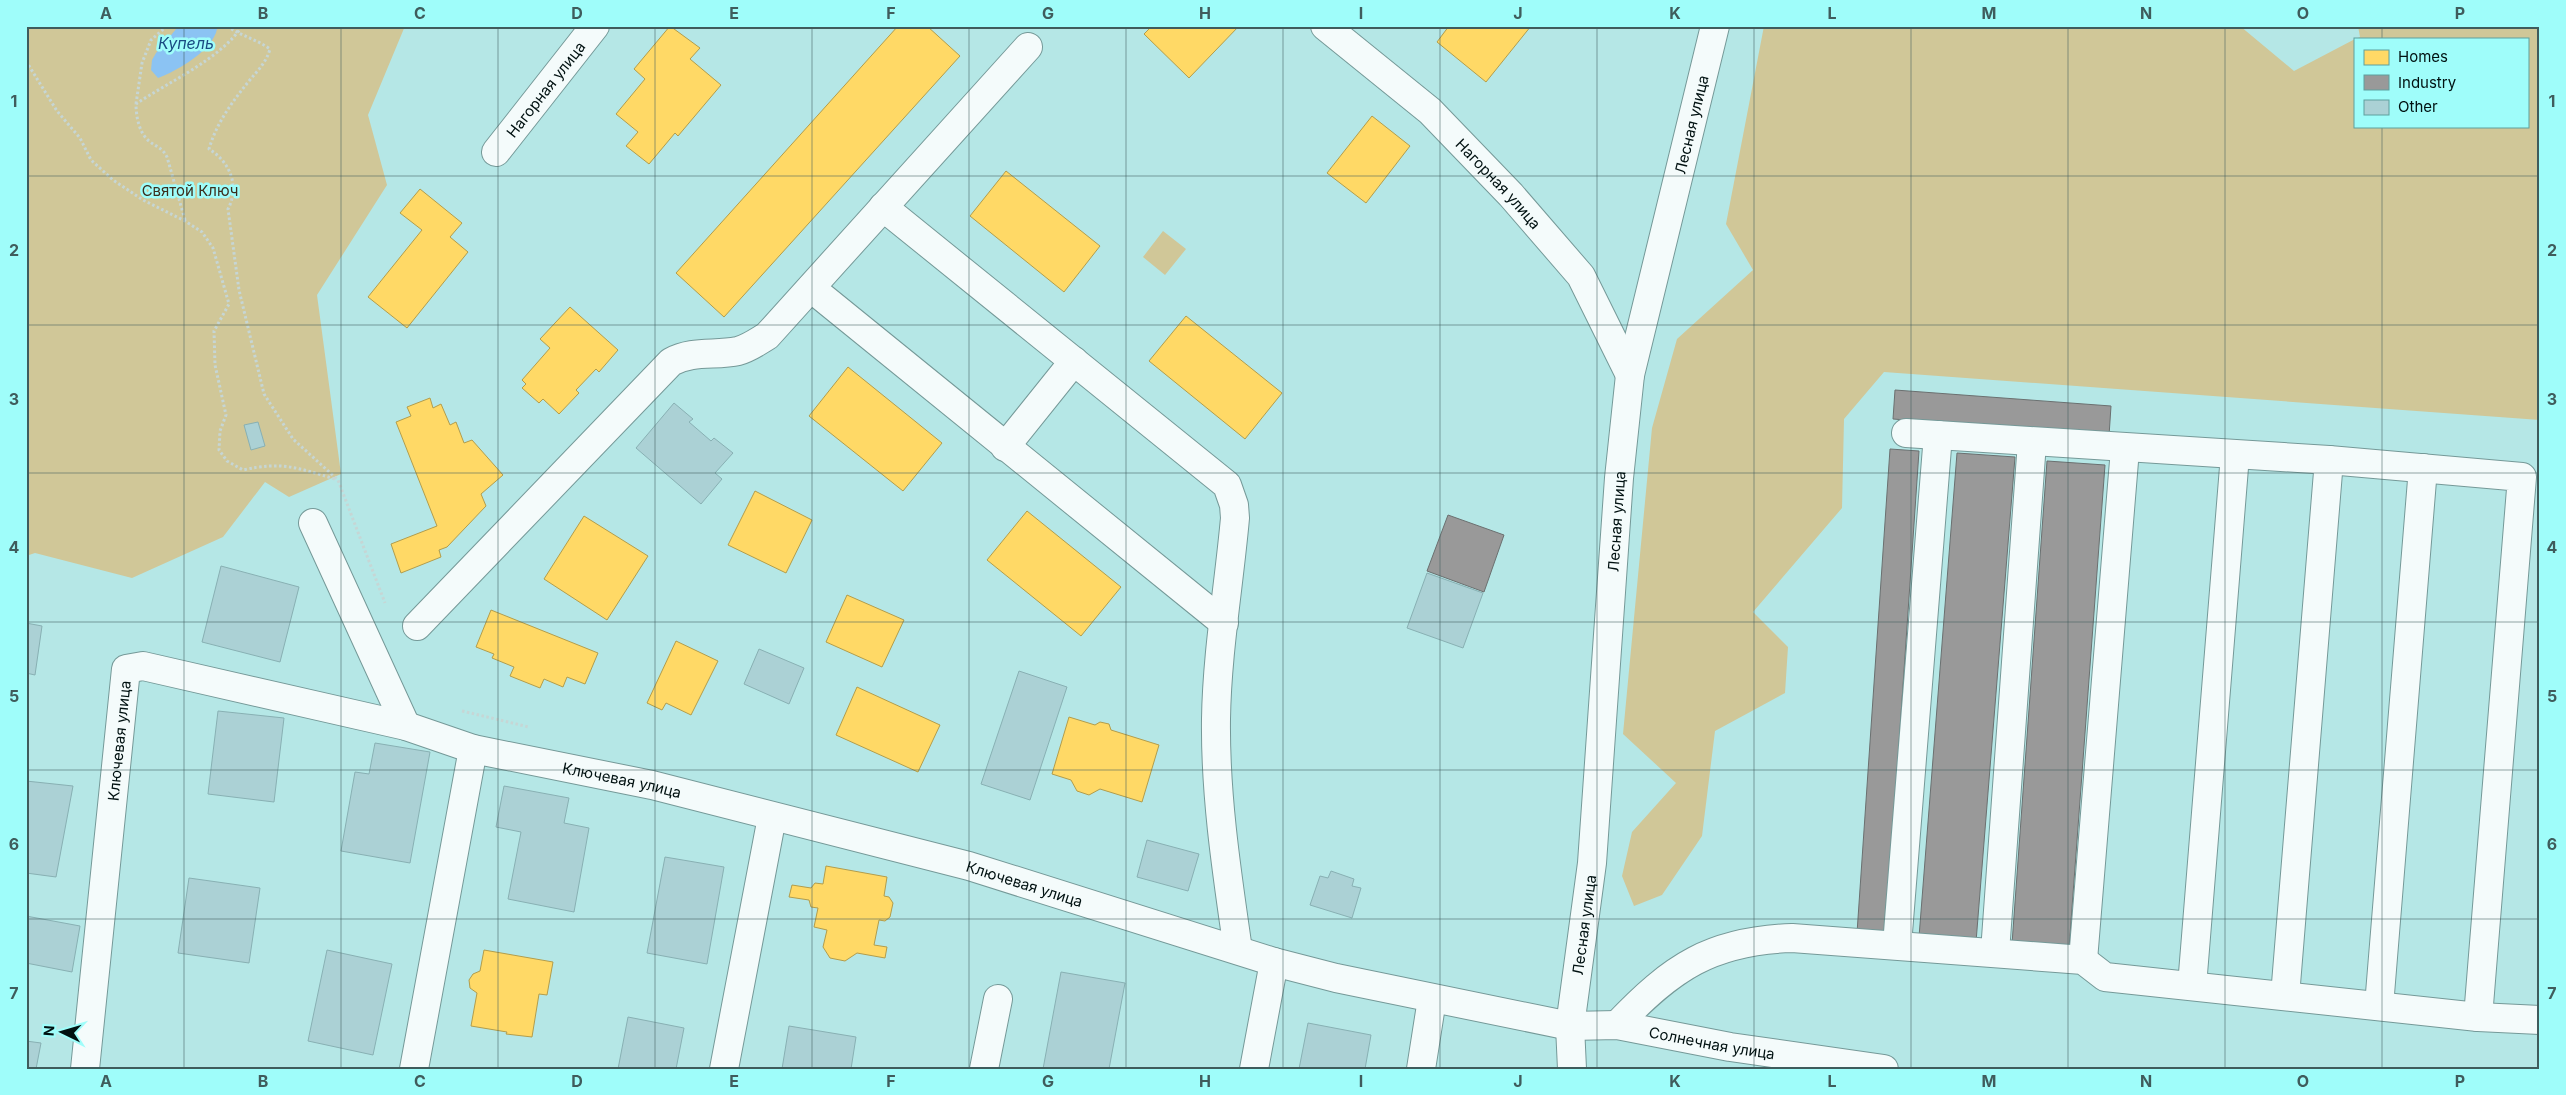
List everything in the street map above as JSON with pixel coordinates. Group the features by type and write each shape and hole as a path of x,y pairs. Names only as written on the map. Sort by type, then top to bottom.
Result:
{"street":[{"name":"Нагорная улица","path":"496,152 595,26"},
{"name":"Нагорная улица","path":"1325,26 1430,111 1511,195 1580,276 1630,375"},
{"name":"Лесная улица","path":"1572,1069 1570,1026 1592,863 1619,478 1630,375 1715,26"},
{"path":"417,626 671,362 683,355 737,351 752,346 767,336 1028,47"},
{"path":"883,207 1227,485 1234,505 1235,518 1217,682 1217,744 1224,837 1238,950"},
{"path":"811,288 1224,623"},
{"path":"1005,446 1074,361"},
{"path":"1906,433 2125,449 2328,460 2522,477 2478,1017"},
{"path":"1897,945 1938,435"},
{"path":"1995,952 2032,442"},
{"path":"2083,960 2125,449"},
{"path":"2192,986 2235,455"},
{"path":"2285,996 2328,460"},
{"path":"2379,1006 2423,468"},
{"path":"313,523 406,726"},
{"name":"Ключевая улица","path":"85,1069 126,670 143,666 406,726 473,749 652,785 969,866 1274,962 1432,999"},
{"path":"414,1069 473,749"},
{"path":"724,1069 772,817"},
{"path":"1617,1025 1647,993 1694,960 1729,946 1758,939 1792,938 2083,960 2105,977 2478,1017 2540,1020"},
{"path":"1254,1069 1274,962"},
{"path":"984,1069 998,999"},
{"path":"1421,1069 1432,999"},
{"name":"Солнечная улица","path":"1432,999 1570,1026 1617,1025 1730,1047 1884,1069"}],"path":[{"path":"167,26 151,40 142,63 136,116 148,140 163,149 167,157 186,220"},
{"path":"26,61 57,111 80,138 91,160 113,180 143,200 186,220 202,232 213,248 229,304 214,332 215,364 226,415 220,432 219,450 227,462 243,470 265,465 289,465 338,480 293,439 264,394 247,328 228,209 232,201 234,187 225,161 209,150 213,135 229,109 266,62 270,49 258,40 237,34 227,26"},
{"path":"136,104 174,82 237,34 242,26"}],"green space":[{"name":"Святой Ключ","path":"26,26 405,26 368,115 387,185 317,295 341,474 289,497 265,482 223,537 132,578 35,553 26,556"},
{"path":"1764,26 2240,26 2294,71 2354,40 2354,128 2528,128 2528,38 2358,38 2360,37 2358,26 2540,26 2540,420 1884,372 1844,419 1842,508 1753,612 1788,647 1785,693 1715,731 1702,836 1662,895 1634,906 1622,876 1632,832 1676,783 1623,734 1652,428 1677,339 1753,270 1726,224"},
{"path":"1163,231 1186,249 1165,275 1143,257"}],"water":[{"name":"Купель","path":"181,26 214,26 217,29 209,45 202,52 184,65 158,78 151,70 152,60 177,28"}],"building: Homes":[{"path":"670,26 700,48 690,59 721,85 678,136 675,133 649,164 626,146 638,132 616,114 645,79 634,69"},
{"path":"898,26 927,26 960,56 724,317 676,273"},
{"path":"1152,26 1239,26 1189,78 1144,34"},
{"path":"1449,26 1531,26 1486,82 1437,42"},
{"path":"1372,116 1410,146 1366,203 1327,173"},
{"path":"1006,171 1100,246 1064,292 970,216"},
{"path":"420,189 462,223 450,237 468,252 407,328 368,297 422,230 400,213"},
{"path":"570,307 618,350 599,372 596,369 576,390 579,393 559,414 543,399 539,403 522,388 526,384 522,380 550,348 540,339"},
{"path":"1186,316 1282,393 1245,439 1149,361"},
{"path":"848,367 942,443 903,491 809,416"},
{"path":"430,398 433,408 441,404 450,425 456,422 464,443 472,440 503,475 481,494 486,506 447,547 439,550 441,557 401,573 391,544 437,526 396,422 411,416 407,407"},
{"path":"755,491 812,520 786,573 728,545"},
{"path":"1027,511 1121,587 1081,636 987,560"},
{"path":"584,516 648,556 607,620 544,579"},
{"path":"847,595 904,620 882,667 826,642"},
{"path":"491,610 598,653 585,684 567,677 563,687 544,679 540,688 510,676 514,667 492,658 494,654 476,647"},
{"path":"676,641 718,661 691,715 666,703 662,710 647,703"},
{"path":"857,687 940,725 918,772 836,735"},
{"path":"1069,717 1095,725 1100,722 1109,724 1111,730 1159,745 1142,802 1100,789 1089,795 1077,791 1071,780 1052,774"},
{"path":"826,866 887,877 884,896 889,897 893,903 890,917 885,921 879,920 874,945 887,947 885,958 857,953 845,961 830,958 823,947 827,930 814,927 818,908 811,907 809,900 789,897 792,885 811,888 815,883 823,884"},
{"path":"484,950 553,962 547,995 539,994 532,1037 506,1034 507,1032 471,1026 477,993 470,988 469,980 473,974 480,971"}],"building: Industry":[{"path":"1895,390 2111,406 2109,436 1893,419"},
{"path":"1890,449 1919,451 1886,935 1857,933"},
{"path":"1957,453 2015,457 1976,942 1919,937"},
{"path":"2047,461 2105,465 2069,948 2012,944"},
{"path":"1448,515 1504,535 1484,592 1427,571"}],"building: Other":[{"path":"674,403 693,419 689,422 711,441 714,438 733,453 715,473 722,479 701,504 636,448"},
{"path":"258,422 265,446 251,450 244,425"},
{"path":"221,566 299,587 280,662 202,642"},
{"path":"1427,573 1483,593 1463,648 1407,628"},
{"path":"26,623 42,626 35,675 26,673"},
{"path":"759,649 804,668 789,704 744,684"},
{"path":"1019,671 1067,687 1030,800 981,784"},
{"path":"218,711 284,718 274,802 208,794"},
{"path":"375,743 430,752 410,863 341,851 355,772 369,774"},
{"path":"26,781 73,786 56,877 26,873"},
{"path":"504,786 569,798 564,823 589,828 574,912 508,899 521,832 496,827"},
{"path":"1147,840 1199,854 1188,891 1137,877"},
{"path":"665,857 724,867 707,964 647,953"},
{"path":"1331,871 1354,879 1352,886 1361,888 1352,918 1310,905 1320,876 1328,878"},
{"path":"189,878 260,888 249,963 178,953"},
{"path":"26,916 80,926 72,972 26,963"},
{"path":"327,950 392,964 373,1055 308,1041"},
{"path":"1061,972 1125,983 1109,1069 1043,1069"},
{"path":"628,1017 684,1028 676,1069 618,1069"},
{"path":"1308,1023 1371,1035 1365,1069 1299,1069"},
{"path":"789,1026 856,1037 851,1069 782,1069"},
{"path":"26,1041 41,1043 36,1069 26,1069"}]}
